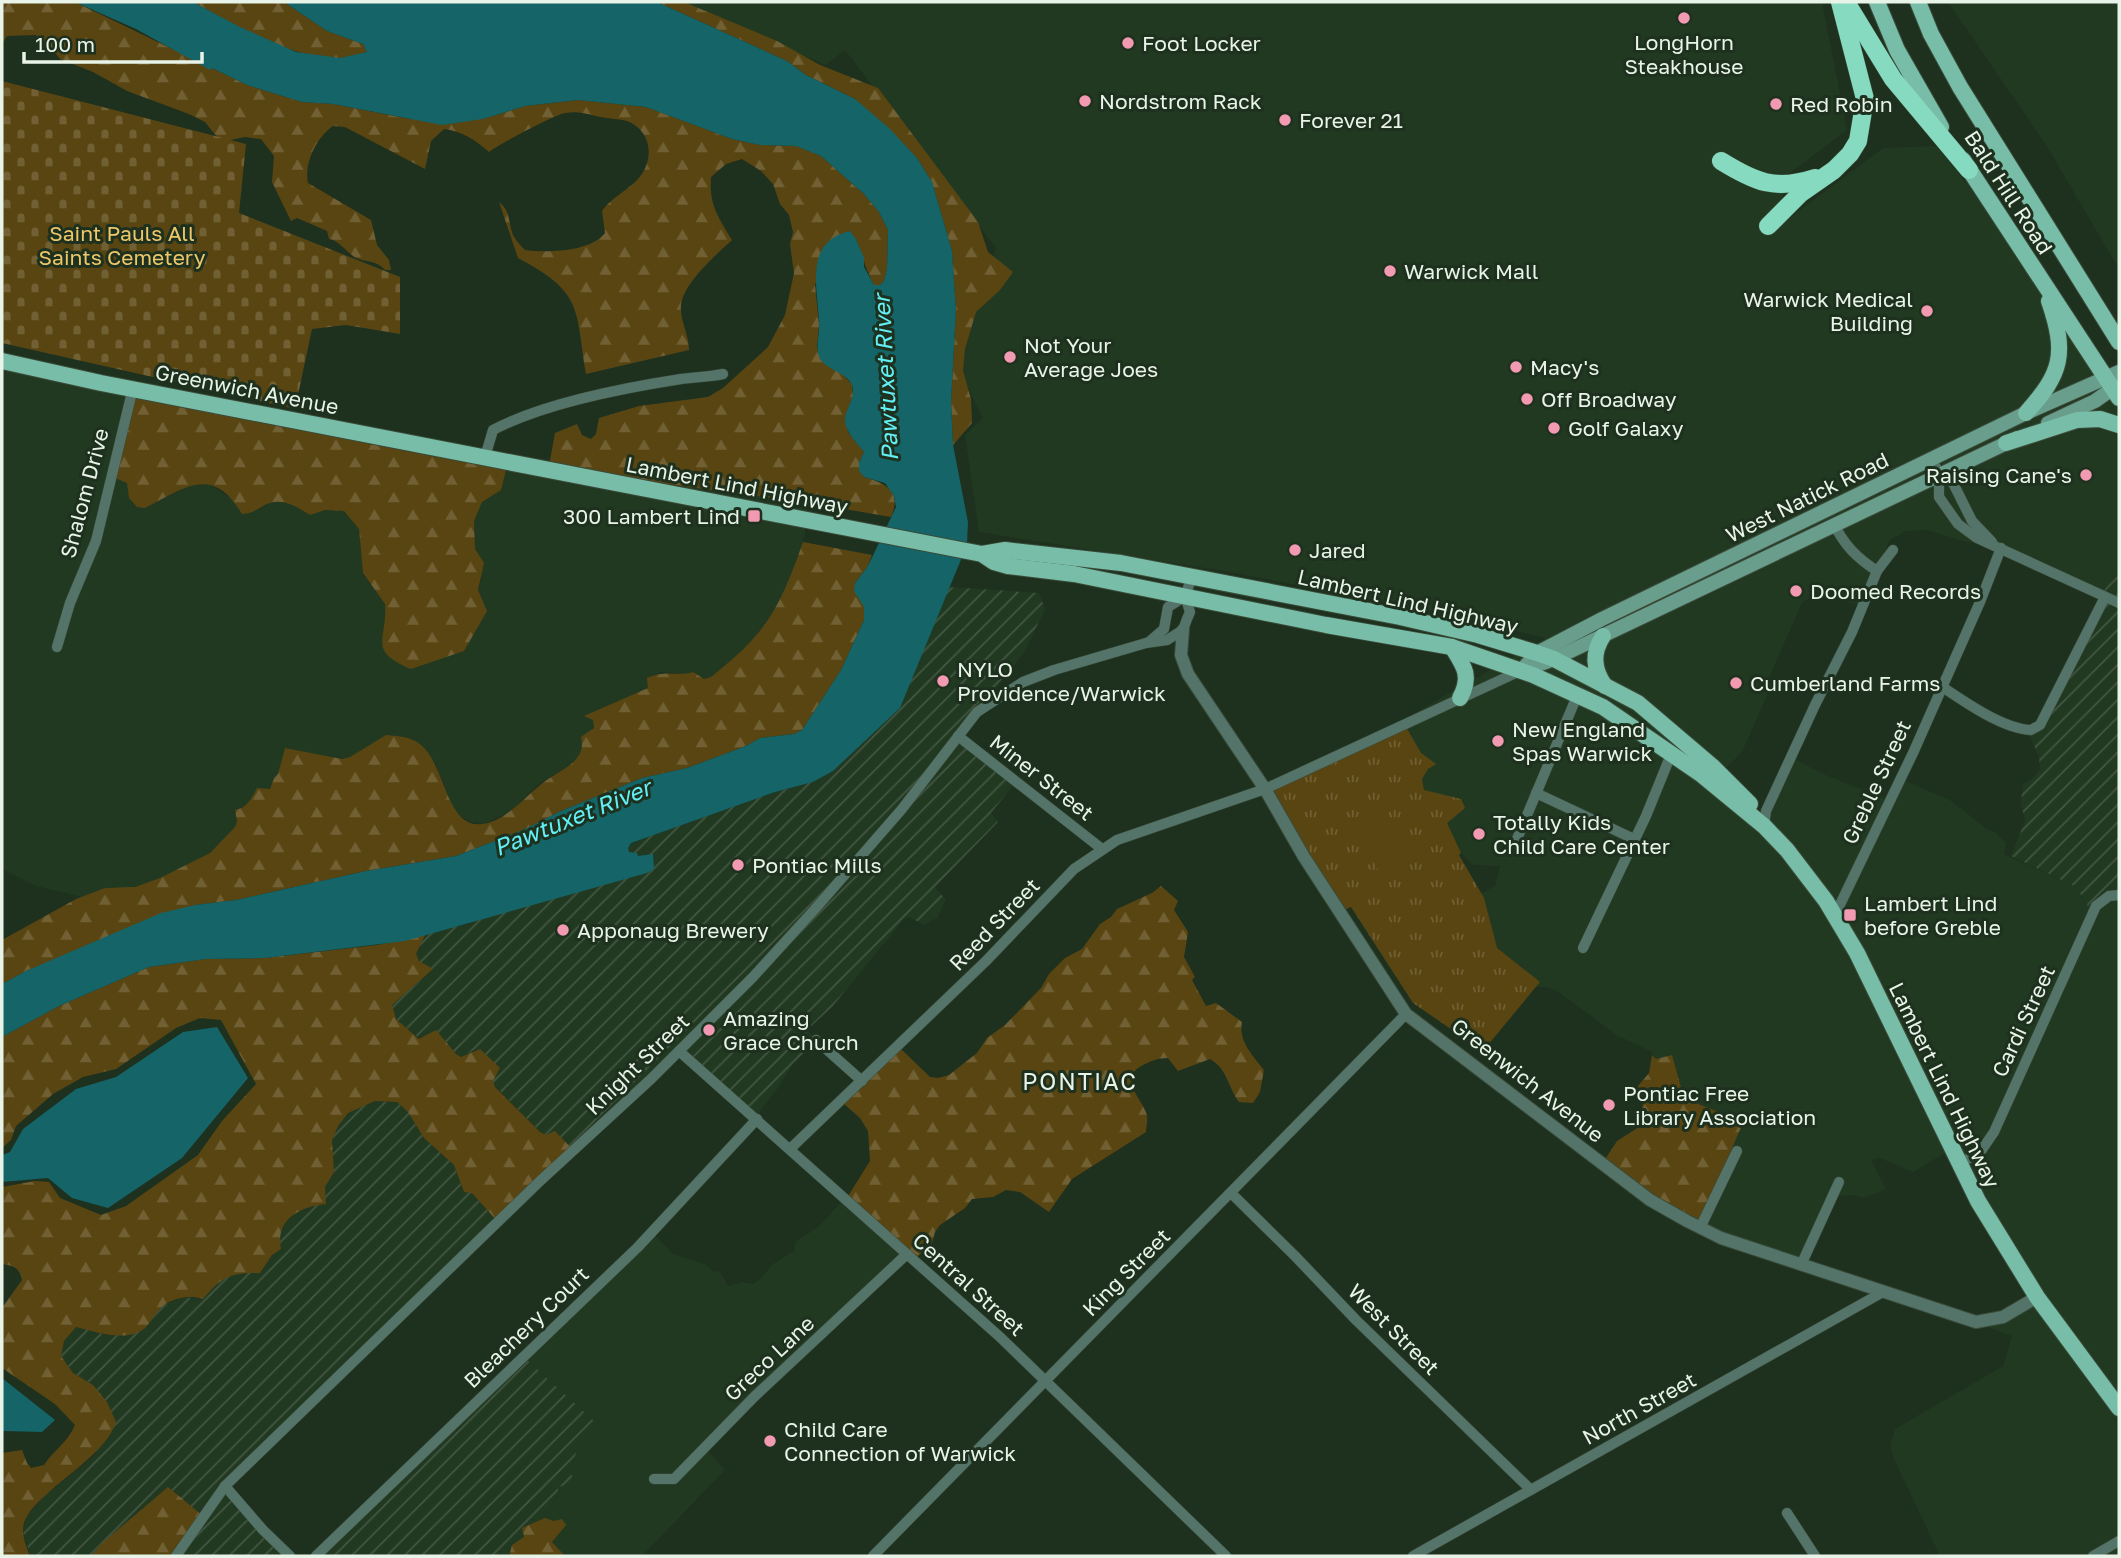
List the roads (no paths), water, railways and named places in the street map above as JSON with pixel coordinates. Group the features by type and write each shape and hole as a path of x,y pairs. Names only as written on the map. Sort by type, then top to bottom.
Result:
{"highway":[{"path":"1768,226 1801,193 1834,170 1850,154 1858,141 1865,99 1840,2"},
{"path":"1846,2 1893,79 1969,170"},
{"path":"1721,161 1755,181 1768,184 1797,184 1834,170"}],"main road":[{"name":"Bald Hill Road","path":"1877,2 1897,50 1924,100 2041,279 2115,384"},
{"name":"Bald Hill Road","path":"1918,2 1931,34 1960,87 2119,342"},
{"path":"2026,413 2046,391 2058,368 2059,349 2053,314 2041,279"},
{"name":"Greenwich Avenue","path":"2,361 485,457"},
{"name":"West Natick Road","path":"1521,671 1537,653 1602,618 2026,413 2115,384"},
{"name":"West Natick Road","path":"1521,671 1554,659 2095,401 2115,384"},
{"path":"2006,443 2085,419 2099,419 2119,425"},
{"name":"Lambert Lind Highway","path":"485,457 982,554 1005,550 1084,557 1478,635 1554,659 1638,703 1746,799 1764,827"},
{"name":"Lambert Lind Highway","path":"982,554 994,562 1008,566 1074,574 1452,647 1521,671 1603,707 1672,753 1764,827 1787,850 1835,915 1857,953 1978,1201 2038,1297 2119,1408"},
{"path":"1603,635 1595,648 1595,663 1597,675 1605,686"},
{"path":"1452,647 1463,663 1466,675 1466,687 1460,698"}],"street":[{"path":"485,457 494,430 507,423 594,395 723,374"},
{"name":"Shalom Drive","path":"57,647 70,603 96,541 133,388"},
{"path":"1932,459 1939,474 1939,497 1958,524 1977,538 2119,603"},
{"path":"1939,474 1953,483 1972,521 2001,548"},
{"path":"1834,524 1847,546 1860,560 1877,571"},
{"name":"Greble Street","path":"1835,915 1913,753 2001,548"},
{"path":"1764,827 1766,811 1852,632 1877,571 1893,550"},
{"path":"1146,643 1164,629 1168,607 1185,596 1192,577"},
{"path":"1183,629 1190,612 1185,596"},
{"path":"1941,686 1970,705 2016,727 2026,730 2035,728 2040,725 2056,696 2105,597"},
{"name":"Knight Street","path":"176,1556 225,1486 753,977 902,809 977,712 1023,682 1065,666 1146,643 1167,640 1183,629"},
{"name":"Greenwich Avenue","path":"1183,629 1181,655 1188,674 1265,789 1304,857 1406,1014 1650,1200 1721,1238 1976,1322 2003,1317 2038,1297"},
{"name":"West Natick Road","path":"1265,789 1521,671"},
{"path":"1517,839 1577,696"},
{"name":"Miner Street","path":"958,736 1102,849"},
{"path":"1583,948 1670,757"},
{"name":"Reed Street","path":"790,1149 986,961 1074,869 1116,840 1265,789"},
{"path":"1536,793 1634,839"},
{"name":"Cardi Street","path":"1959,1164 1981,1151 1994,1132 2096,906 2109,896 2119,895"},
{"name":"King Street","path":"873,1556 1045,1379 1232,1194 1406,1014"},
{"path":"816,1040 862,1081"},
{"name":"Central Street","path":"679,1051 1045,1379 1226,1556"},
{"name":"Bleachery Court","path":"316,1556 638,1247 757,1119"},
{"path":"1700,1228 1737,1151"},
{"path":"1801,1265 1839,1182"},
{"name":"West Street","path":"1232,1194 1356,1320 1531,1490"},
{"name":"Greco Lane","path":"654,1479 674,1479 754,1397 907,1254"},
{"name":"North Street","path":"1413,1556 1883,1292"},
{"path":"225,1486 290,1556"},
{"path":"1787,1513 1815,1556"},
{"path":"2093,1556 2119,1541"}],"water":[{"name":"Pawtuxet River","path":"75,2 193,2 296,52 340,58 367,52 363,44 327,31 284,2 657,2 787,61 806,75 855,99 889,128 917,158 932,182 952,251 956,310 951,402 953,445 968,522 967,545 900,708 833,771 813,782 775,792 631,843 629,852 637,853 638,856 653,854 654,869 647,873 405,941 265,958 206,959 149,967 59,1006 2,1037 2,984 161,913 236,900 366,871 456,856 642,778 687,768 760,738 794,734 802,730 841,670 864,620 864,607 854,591 855,583 868,566 896,507 894,496 885,483 864,477 859,471 864,452 849,433 845,420 853,388 848,379 828,366 819,356 816,281 819,256 825,245 850,231 856,239 864,258 864,267 874,285 880,285 884,281 887,268 888,230 879,212 864,194 821,156 796,146 760,145 732,139 646,107 578,100 525,106 483,119 442,125 333,104 302,102 247,85 212,68 210,70 136,29"},
{"path":"217,1027 248,1078 182,1158 108,1208 72,1198 48,1178 2,1182 2,1155 10,1152 23,1129 76,1089 116,1077 183,1032"},
{"path":"2,1378 55,1420 42,1432 2,1431"}],"place":[{"name":"LongHorn Steakhouse","path":"1684,18"},
{"name":"Foot Locker","path":"1128,43"},
{"name":"Nordstrom Rack","path":"1085,101"},
{"name":"Red Robin","path":"1776,104"},
{"name":"Forever 21","path":"1285,120"},
{"name":"Warwick Mall","path":"1390,271"},
{"name":"Warwick Medical Building","path":"1927,311"},
{"name":"Not Your Average Joes","path":"1010,357"},
{"name":"Macy's","path":"1516,367"},
{"name":"Off Broadway","path":"1527,399"},
{"name":"Golf Galaxy","path":"1554,428"},
{"name":"Raising Cane's","path":"2086,475"},
{"name":"300 Lambert Lind","path":"754,516"},
{"name":"Jared","path":"1295,550"},
{"name":"Doomed Records","path":"1796,591"},
{"name":"NYLO Providence/Warwick","path":"943,681"},
{"name":"Cumberland Farms","path":"1736,683"},
{"name":"New England Spas Warwick","path":"1498,741"},
{"name":"Totally Kids Child Care Center","path":"1479,834"},
{"name":"Pontiac Mills","path":"738,865"},
{"name":"Lambert Lind before Greble","path":"1850,915"},
{"name":"Apponaug Brewery","path":"563,930"},
{"name":"Amazing Grace Church","path":"709,1030"},
{"name":"Pontiac Free Library Association","path":"1609,1105"},
{"name":"Child Care Connection of Warwick","path":"770,1441"}],"district":[{"name":"PONTIAC","path":"1080,1081"}],"park label":[{"name":"Saint Pauls All Saints Cemetery","path":"122,245"}]}
